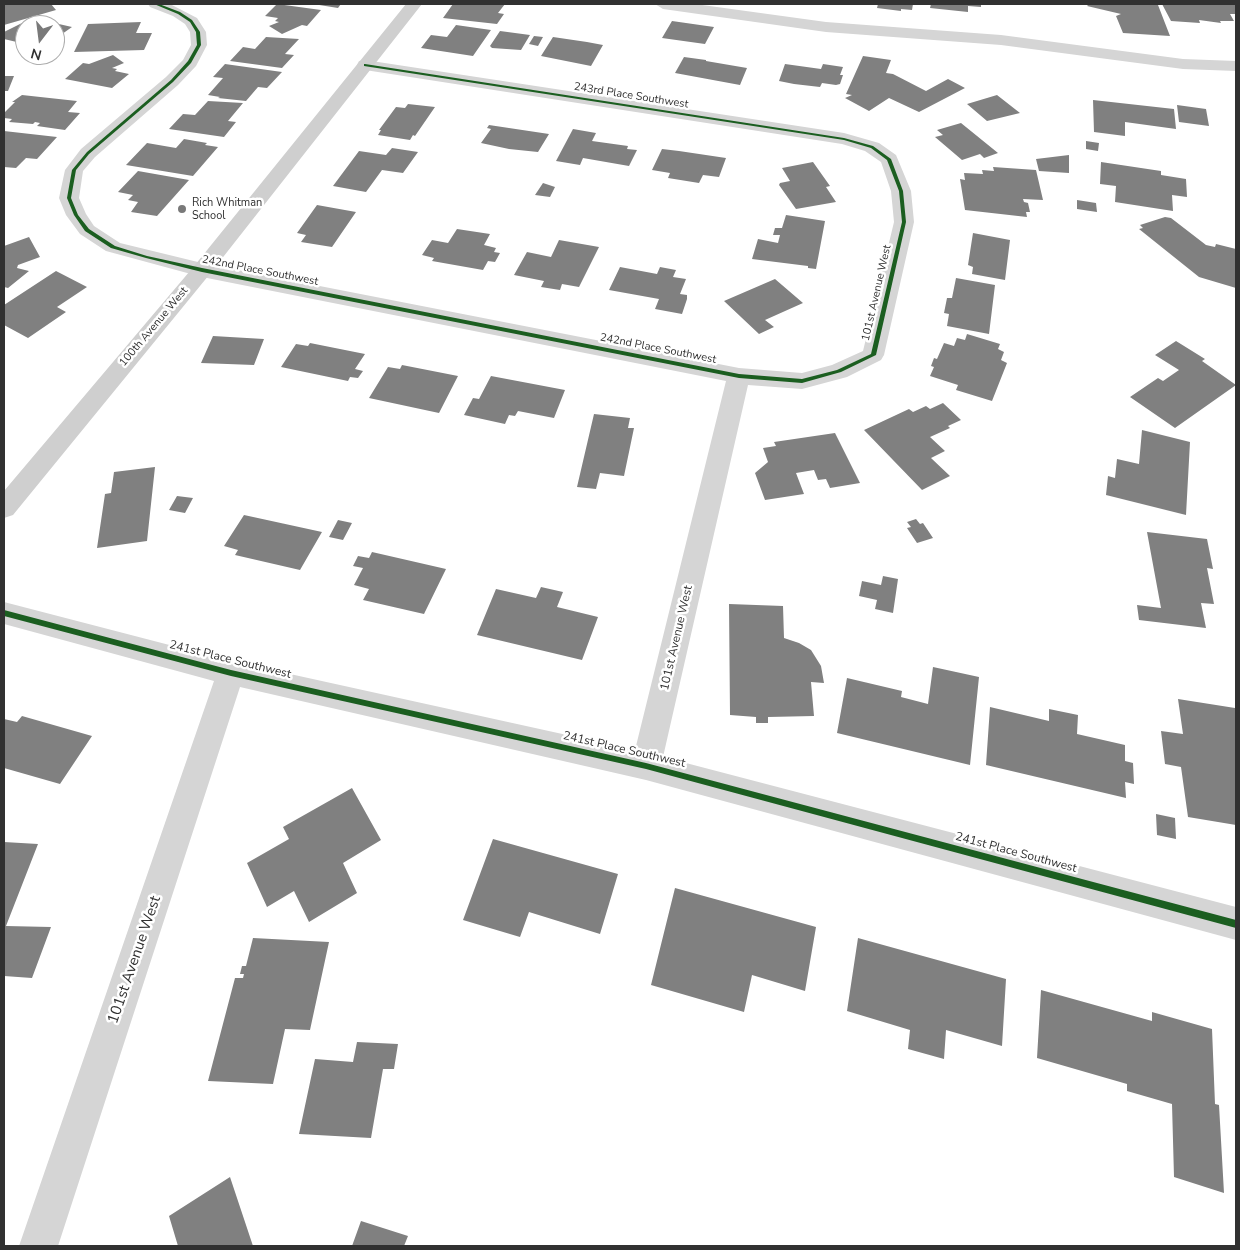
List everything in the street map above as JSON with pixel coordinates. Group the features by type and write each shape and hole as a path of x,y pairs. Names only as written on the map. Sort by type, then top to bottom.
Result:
{"main road":[{"name":"100th Avenue West","path":"4,508 202,270 414,4"}],"street":[{"name":"242nd Place Southwest","path":"156,4 179,12 191,21 198,32 199,45 190,62 172,81 88,153 74,170 70,198 76,215 87,230 114,247 146,257 202,270 739,376"},
{"path":"663,4 826,27 1001,40 1183,64 1236,66"},
{"name":"243rd Place Southwest","path":"365,65 844,139 872,148 889,159"},
{"name":"101st Avenue West","path":"646,766 739,376 802,381 839,371 873,355 904,222 901,191 889,159"},
{"name":"241st Place Southwest","path":"4,613 231,673 646,766 1236,924"},
{"name":"101st Avenue West","path":"38,1246 231,673"}],"building":[{"path":"4,4 51,4 56,10 39,15 15,15 15,22 4,25"},
{"path":"277,4 321,10 307,26 302,25 282,34 269,26 279,22 275,21 278,18 265,16"},
{"path":"313,4 341,4 338,8"},
{"path":"453,4 505,4 498,13 504,14 497,24 443,18"},
{"path":"878,4 913,4 912,10 901,9 901,11 877,8"},
{"path":"931,4 981,4 981,7 968,6 968,12 930,8"},
{"path":"1089,4 1158,5 1170,36 1123,33 1116,16 1121,14 1087,6"},
{"path":"1162,4 1236,4 1236,14 1230,14 1234,21 1220,21 1221,23 1199,20 1200,23 1171,21"},
{"path":"672,21 714,27 705,44 662,38"},
{"path":"141,22 136,33 152,33 144,50 74,52 88,24"},
{"path":"65,25 72,27 65,32"},
{"path":"456,25 491,30 473,56 421,48 431,35 447,37"},
{"path":"15,26 15,42 4,39 4,32"},
{"path":"500,31 530,35 521,50 492,48 490,46"},
{"path":"534,36 543,37 538,46 529,44"},
{"path":"266,37 299,39 285,54 294,55 282,68 230,61 243,47 255,49"},
{"path":"553,37 603,45 591,66 541,56"},
{"path":"113,55 124,63 112,68 117,69 115,71 129,74 112,88 65,79 83,63 89,64"},
{"path":"863,56 891,60 886,73 893,74 926,91 948,79 965,88 919,112 889,98 869,111 845,98 852,95 846,94"},
{"path":"684,57 747,68 740,85 675,73"},
{"path":"225,64 282,72 267,88 258,87 246,101 208,95 223,78 213,77"},
{"path":"785,64 821,69 823,64 843,67 840,75 843,75 840,84 822,83 820,87 779,81"},
{"path":"4,76 14,76 8,91 4,91"},
{"path":"22,95 77,101 68,112 80,113 65,130 37,126 40,123 35,122 33,124 9,122 12,119 4,118 4,113 15,102 12,102"},
{"path":"997,95 1020,113 987,121 967,104"},
{"path":"1093,100 1174,109 1176,129 1125,122 1125,136 1094,132"},
{"path":"208,101 243,103 228,121 236,122 224,137 169,129 183,114 195,115"},
{"path":"408,104 435,107 415,136 413,135 410,140 378,135 381,130 379,130 396,107 405,108"},
{"path":"1177,105 1206,109 1209,126 1179,122"},
{"path":"961,123 998,153 984,158 980,154 962,160 935,137 943,135 937,130"},
{"path":"489,125 549,134 538,152 509,149 481,143 491,129 487,128"},
{"path":"573,129 596,133 592,141 628,146 627,149 637,150 629,166 583,158 580,165 556,161"},
{"path":"4,131 57,137 37,159 26,158 16,168 4,167"},
{"path":"184,139 218,147 193,176 126,165 147,143 176,148"},
{"path":"1086,141 1099,143 1098,151 1086,149"},
{"path":"392,148 418,152 403,173 382,170 366,192 333,186 359,151 386,155"},
{"path":"662,149 726,158 719,177 703,175 699,183 668,178 670,173 652,170"},
{"path":"1069,155 1069,173 1039,171 1036,159"},
{"path":"813,162 830,186 826,187 836,202 796,209 779,185 780,183 790,181 782,168"},
{"path":"1101,162 1161,171 1161,175 1186,179 1187,197 1172,195 1173,211 1115,202 1116,186 1100,184"},
{"path":"993,167 1036,170 1043,200 1023,199 1024,202 1028,203 1030,212 1026,212 1027,217 965,210 960,179 965,180 964,173 983,174 982,170 994,171"},
{"path":"138,171 189,180 157,216 131,212 138,202 128,200 133,195 118,192"},
{"path":"543,183 555,187 550,197 535,195"},
{"path":"1077,200 1096,203 1097,212 1077,209"},
{"path":"317,205 356,212 332,247 301,242 306,235 297,233"},
{"path":"786,215 825,221 816,269 808,268 808,266 752,259 758,239 778,243 780,235 773,235 775,228 782,228"},
{"path":"1165,217 1171,218 1206,245 1215,247 1216,244 1236,249 1236,288 1199,277 1139,229 1143,228 1140,225"},
{"path":"457,229 490,234 484,245 496,248 494,252 500,253 495,262 488,261 483,270 432,261 434,258 422,255 432,240 448,243"},
{"path":"973,233 1010,240 1005,280 972,274 973,267 968,265"},
{"path":"29,237 40,257 18,265 17,268 29,271 8,288 4,287 4,246"},
{"path":"559,240 599,247 579,287 562,284 560,290 541,287 544,281 514,275 527,252 551,257"},
{"path":"620,267 657,274 660,267 676,270 673,277 686,279 680,294 687,295 682,314 655,309 659,299 609,290"},
{"path":"56,271 87,287 57,307 66,312 28,338 4,325 4,305"},
{"path":"956,278 995,285 989,334 947,326 949,314 944,313 947,298 952,298"},
{"path":"775,279 803,303 765,320 774,327 759,334 724,301"},
{"path":"967,334 1000,344 998,349 1004,352 1001,360 1007,363 992,401 956,390 958,385 930,376 934,367 931,366 934,358 937,359 944,343 954,346 957,338 965,340"},
{"path":"213,336 264,339 254,365 201,363"},
{"path":"1176,341 1205,359 1202,361 1236,385 1175,428 1130,397 1158,378 1163,381 1179,370 1155,355"},
{"path":"310,343 365,354 355,369 363,371 358,378 350,377 348,381 281,367 296,344 308,346"},
{"path":"402,365 458,376 439,413 369,398 388,367 400,369"},
{"path":"491,376 565,390 554,418 518,411 515,416 509,415 505,424 464,415 473,398 479,399"},
{"path":"943,403 961,420 948,426 950,428 930,437 945,451 931,458 950,476 922,490 864,430 909,409 913,412 926,406 930,409"},
{"path":"594,414 630,418 628,428 634,428 624,476 600,473 596,489 577,487"},
{"path":"1142,430 1190,442 1186,515 1106,495 1108,476 1115,478 1117,459 1139,464"},
{"path":"835,433 860,483 830,488 826,479 818,480 814,470 796,473 804,494 765,500 755,473 768,462 763,448 776,446 774,442"},
{"path":"155,467 147,541 97,548 105,494 111,493 114,472"},
{"path":"177,496 193,498 185,513 169,510"},
{"path":"244,515 322,532 300,570 235,555 238,550 224,546"},
{"path":"916,519 920,524 923,523 933,538 917,543 907,528 911,527 907,522"},
{"path":"338,520 352,523 343,540 329,537"},
{"path":"1147,532 1207,539 1213,569 1207,568 1214,604 1201,603 1206,628 1139,620 1137,605 1161,608"},
{"path":"372,552 446,569 424,614 363,600 369,589 354,585 363,568 353,566 358,556 369,558"},
{"path":"883,576 898,579 893,613 875,609 877,600 859,596 862,581 881,585"},
{"path":"541,587 563,592 557,607 598,617 582,660 477,635 496,589 536,598"},
{"path":"729,604 783,606 784,638 799,643 811,650 821,666 824,683 811,682 814,716 768,717 768,723 756,723 756,717 730,715"},
{"path":"933,667 979,677 970,765 837,733 847,678 902,691 901,697 928,704"},
{"path":"1178,699 1235,708 1236,825 1188,817 1181,767 1165,764 1161,731 1183,734"},
{"path":"990,707 1049,721 1049,709 1078,715 1077,734 1125,745 1125,761 1133,763 1134,784 1125,782 1126,798 986,765"},
{"path":"22,716 92,736 60,784 4,768 4,719 17,722"},
{"path":"352,788 381,840 343,863 357,893 309,922 294,891 267,907 247,863 289,839 283,827"},
{"path":"1156,814 1175,818 1176,839 1157,835"},
{"path":"493,839 618,874 600,934 529,912 520,937 463,920"},
{"path":"4,842 38,844 6,926 51,927 32,978 4,976"},
{"path":"675,888 816,927 805,991 752,975 744,1012 651,985"},
{"path":"253,938 329,942 310,1030 285,1029 273,1084 208,1081 235,978 243,978 244,974 240,974 242,966 246,966"},
{"path":"858,938 1006,979 1002,1046 946,1030 944,1059 908,1049 910,1030 847,1011"},
{"path":"1041,990 1152,1021 1152,1012 1212,1029 1215,1104 1219,1105 1224,1193 1174,1177 1172,1104 1127,1091 1127,1084 1037,1058"},
{"path":"357,1042 398,1044 394,1069 383,1069 371,1138 299,1134 315,1059 353,1062"},
{"path":"230,1177 253,1246 178,1246 169,1216"},
{"path":"361,1221 408,1236 404,1246 352,1246"}],"cycle path":[{"path":"156,4 179,13 191,21 198,32 199,45 190,62 172,81 88,153 74,170 69,198 76,215 87,230 113,247 202,270 739,376 802,381 839,371 873,355 904,222 901,191 889,159 872,147 844,139 365,65"},
{"path":"4,613 231,673 646,766 1236,924"}],"place":[{"name":"Rich Whitman School","path":"182,209"}]}
